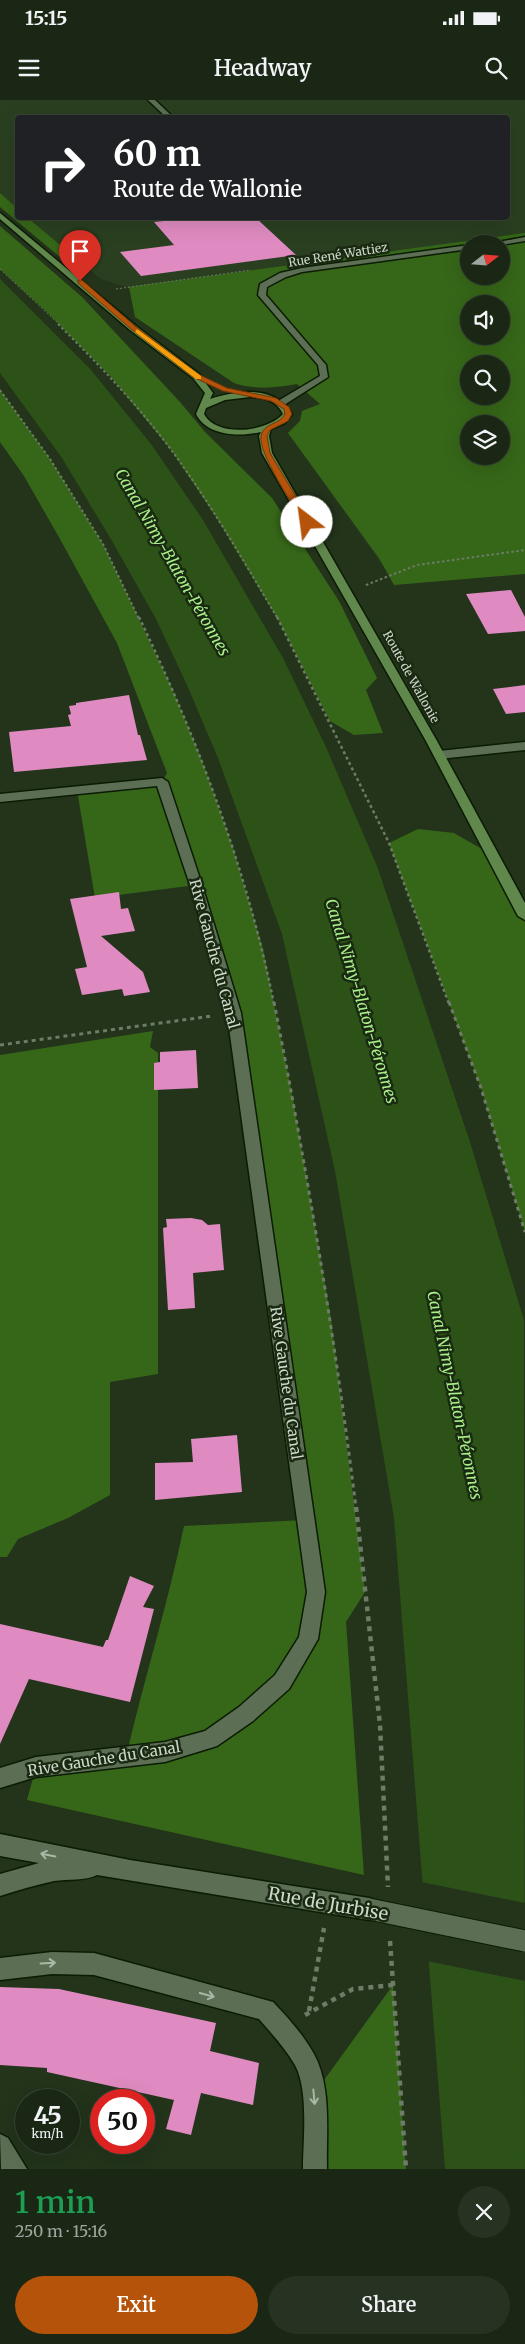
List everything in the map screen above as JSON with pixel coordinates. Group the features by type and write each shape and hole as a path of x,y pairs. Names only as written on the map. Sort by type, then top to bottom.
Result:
{"main road":[{"path":"0,215 134,328 196,376 218,386 252,395"},
{"path":"196,376 209,393 200,411 200,416 205,422 254,442 267,453"},
{"path":"204,406 228,396 252,395 263,396 281,403 287,408 288,414 285,420 267,429 254,432 226,430"},
{"path":"267,429 264,436 267,453"},
{"name":"Route de Wallonie","path":"267,453 439,755 525,916"}],"street":[{"path":"151,100 167,115"},
{"path":"510,241 525,239"},
{"name":"Rue René Wattiez","path":"302,391 324,377 322,365 262,295 263,286 283,275 302,270 460,248"},
{"path":"263,396 302,391"},
{"path":"281,403 302,391"},
{"path":"439,755 525,746"},
{"name":"Rive Gauche du Canal","path":"0,798 162,782 196,885 234,1013 316,1592 308,1639 282,1682 246,1714 210,1739 165,1752 36,1767 0,1778"},
{"path":"0,1845 130,1871"},
{"path":"0,1884 39,1874 80,1868 130,1871"},
{"name":"Rue de Jurbise","path":"130,1871 369,1909 525,1941"},
{"path":"0,1969 52,1963 94,1964 265,2010 286,2032 306,2062 314,2094 315,2169"},
{"path":"0,2146 15,2169"}],"path":[{"path":"0,269 47,312 111,377 172,451 220,523 279,621 389,843 481,1088 525,1232"},
{"path":"348,593 389,574 417,566 480,555 525,550"},
{"path":"0,1045 234,1013"},
{"path":"309,2011 329,1903"},
{"path":"286,2032 309,2011 353,1989 392,1985"}],"shaded area":[{"path":"0,100 525,100 525,574 389,574 288,433 300,421 302,411 320,404 297,384 129,288 101,279 30,220 510,220 510,115 15,115 15,206 0,193"},
{"path":"0,193 15,206 15,220 0,207"},
{"path":"16,220 30,220 90,270 78,272"},
{"path":"0,226 82,297 180,402 205,432 272,498 339,601 377,678 366,690 383,733 354,735 330,721 279,621 220,523 172,451 111,377 47,312 0,269"},
{"path":"525,233 525,574 394,585 379,558 288,433 300,421 302,411 320,404 297,384 265,388 234,383 135,317 129,287 460,242 460,285 510,285 510,235"},
{"path":"0,390 50,459 103,544 171,686 203,763 233,848 263,949 293,1099 331,1319 365,1592 346,1622 364,1875 27,1800 36,1767 126,1757 171,1584 184,1526 305,1520 234,1013 196,885 95,898 77,790 162,782 167,773 117,643 24,476 0,442"},
{"path":"418,829 454,833 494,856 525,916 525,1232 481,1088 389,843"},
{"path":"153,1031 150,1047 158,1053 158,1374 110,1382 110,1495 68,1518 18,1539 7,1557 0,1557 0,1055"},
{"path":"393,1985 406,2169 315,2169 314,2094"}],"water":[{"name":"Canal Nimy-Blaton-Péronnes","path":"0,279 91,370 151,444 203,520 283,658 326,747 377,866 469,1139 524,1320 525,2169 445,2169 394,1518 335,1171 282,934 218,758 156,619 62,458 0,373"}],"pier":[{"path":"421,1882 525,1903 525,1981 427,1961"}],"building":[{"path":"174,220 258,220 296,255 141,276 120,252 174,245 154,222"},
{"path":"511,590 525,617 525,631 488,634 466,594"},
{"path":"525,685 525,712 506,714 493,689"},
{"path":"129,695 138,735 140,735 147,760 14,772 9,732 71,726 68,715 71,714 69,706 76,705 76,703"},
{"path":"119,892 121,909 128,908 135,931 101,936 143,972 150,992 124,996 122,989 82,995 75,969 87,967 70,899"},
{"path":"196,1050 198,1088 154,1090 154,1063 160,1062 160,1052"},
{"path":"191,1218 202,1220 208,1225 220,1224 224,1270 193,1273 195,1308 168,1310 163,1228 167,1227 166,1219"},
{"path":"237,1435 242,1492 155,1500 155,1463 193,1462 191,1439"},
{"path":"130,1576 154,1586 143,1607 154,1609 130,1702 29,1679 0,1744 0,1624 103,1647 106,1640 108,1640"},
{"path":"0,1987 59,1989 216,2023 210,2051 259,2063 253,2105 201,2093 191,2135 166,2129 174,2100 155,2096 155,2089 124,2089 47,2072 47,2068 0,2065"}],"slow traffic":[{"path":"137,331 199,377"}],"route":[{"path":"80,281 134,328 196,376 225,389 273,399 287,408 288,414 285,420 267,429 264,442 267,453 307,522"}]}
